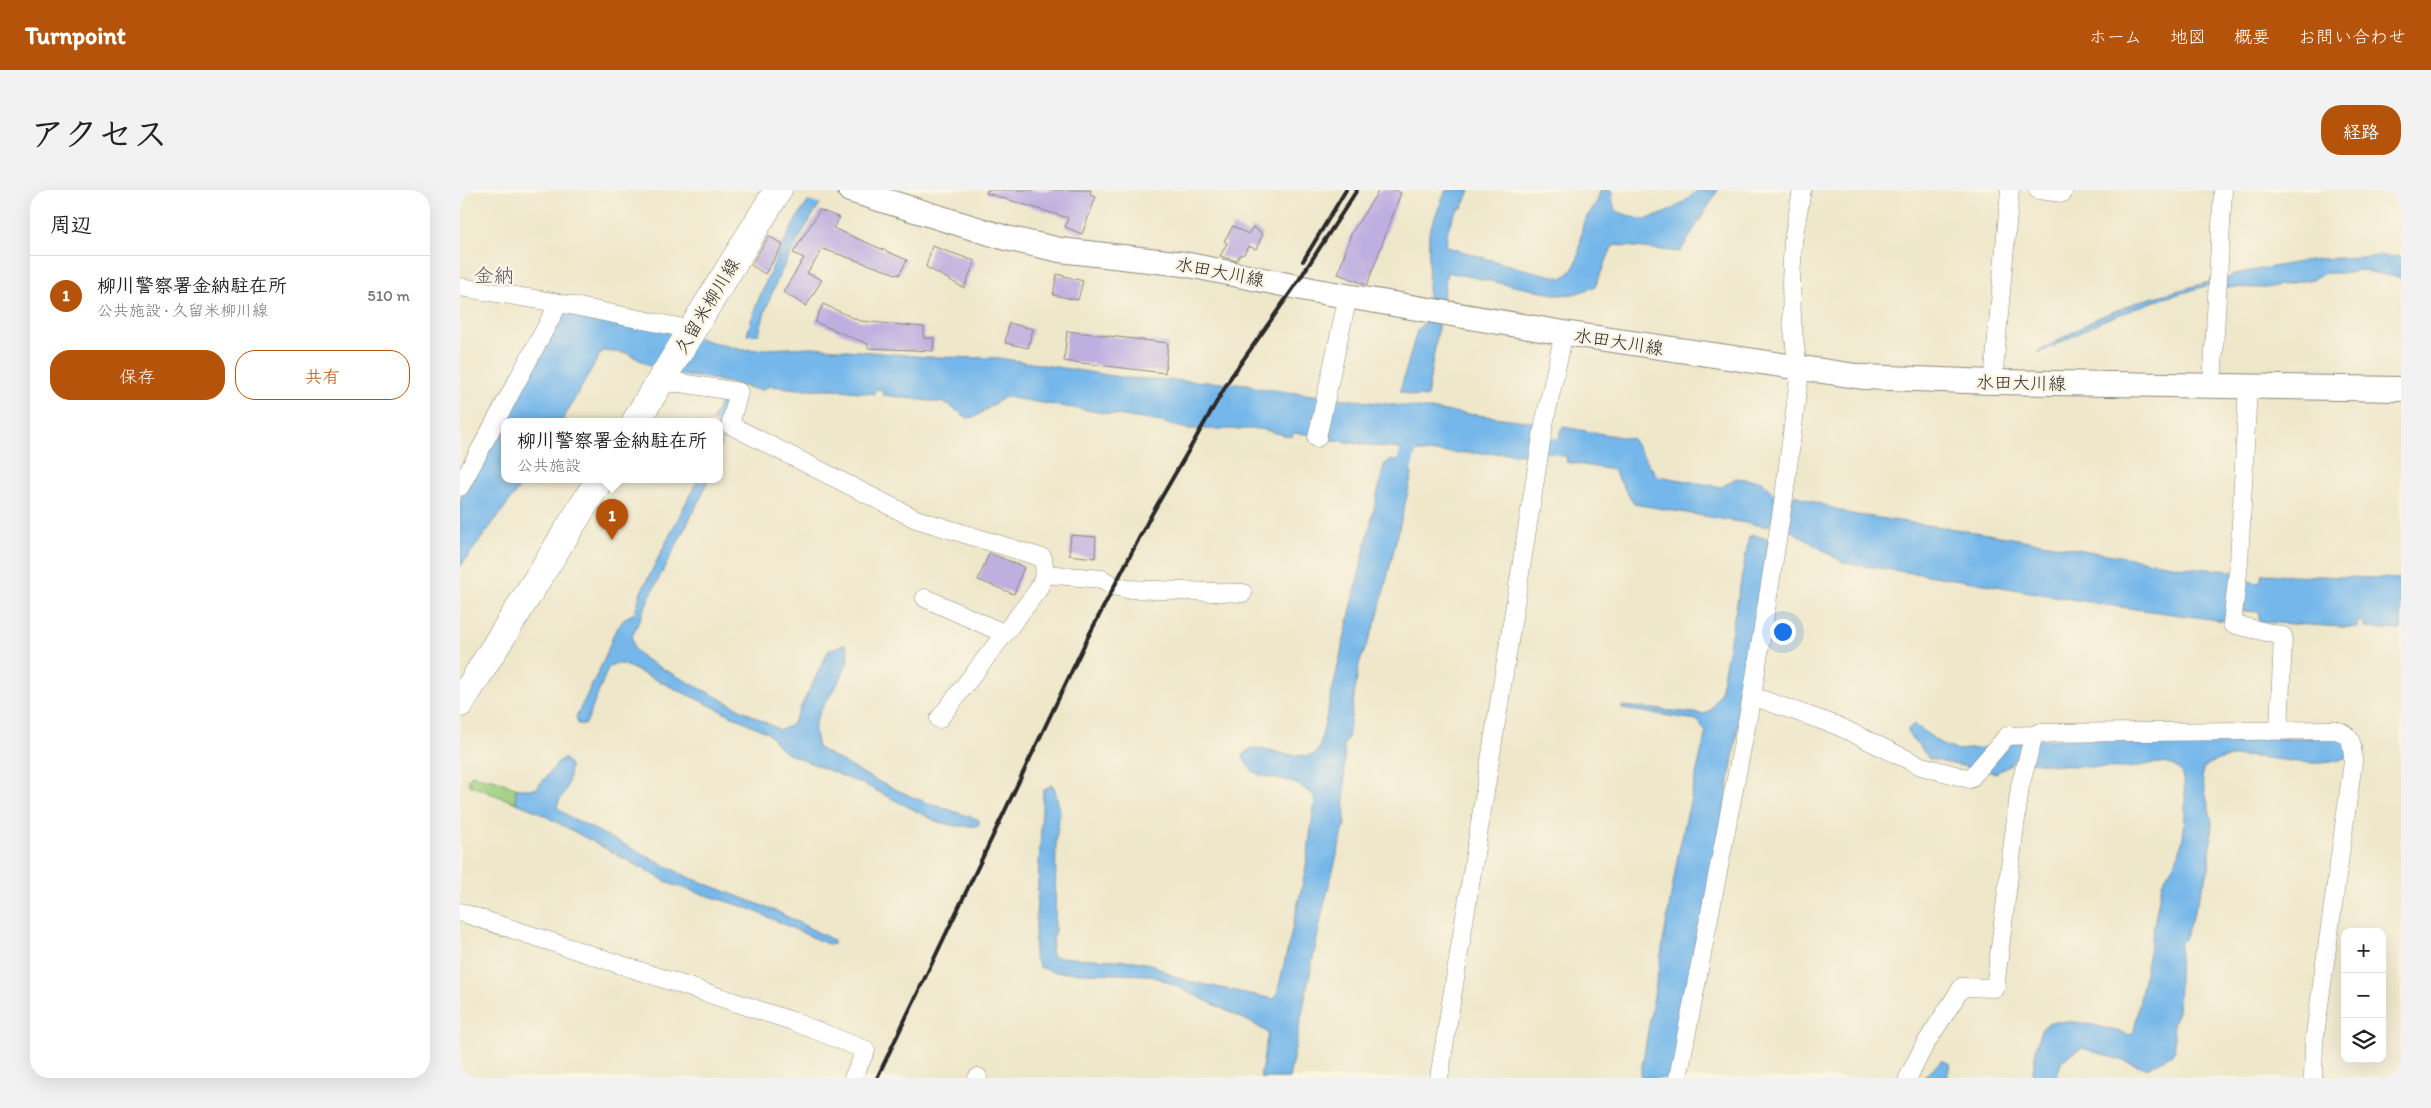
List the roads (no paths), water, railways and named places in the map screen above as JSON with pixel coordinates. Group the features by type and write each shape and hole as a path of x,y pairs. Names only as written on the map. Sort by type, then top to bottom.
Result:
{"main road":[{"name":"久留米柳川線","path":"638,418 778,190"},
{"name":"水田大川線","path":"850,190 1006,238 1060,250 1184,264 1348,296 1564,333 1863,377 1993,382 2401,389"},
{"path":"460,703 598,483"}],"street":[{"path":"1678,1078 1752,696 1784,497 1799,368 1796,362 1792,321 1792,282 1793,241 1802,190"},
{"path":"1993,382 2010,190"},
{"path":"2038,190 2063,193 2064,190"},
{"path":"2212,386 2224,190"},
{"path":"460,287 559,303 692,332"},
{"path":"1317,438 1348,296"},
{"path":"460,487 559,303"},
{"path":"1439,1078 1536,471 1544,424 1564,333"},
{"path":"663,378 681,383 739,392 730,425 916,519 1043,558 1045,574 1038,590 939,718"},
{"path":"2248,386 2239,563 2232,624 2283,636 2279,730"},
{"path":"1045,574 1102,579 1114,586 1127,588 1243,593"},
{"path":"925,598 1003,633"},
{"path":"1752,696 1838,726 1922,766 1970,779 2008,736 2034,735 2038,732 2279,730 2335,730 2344,732 2351,739 2353,748 2314,1042 2313,1078"},
{"path":"1908,1078 1924,1046 1962,987 1995,988 2020,786 2034,735"},
{"path":"460,912 792,1020 866,1050 853,1078"}],"water":[{"path":"817,190 829,190 797,241 779,277 764,315 759,334 747,335 756,306 776,260 797,218"},
{"path":"1446,190 1470,190 1463,207 1457,210 1450,223 1446,237 1447,247 1519,268 1562,278 1569,273 1577,261 1584,222 1597,201 1600,190 1612,190 1613,204 1617,211 1643,219 1672,209 1687,200 1697,190 1718,190 1680,252 1616,245 1612,247 1595,287 1574,294 1558,295 1447,272 1427,397 1414,396 1400,391 1417,331 1425,322 1428,299 1429,232"},
{"path":"2401,257 2401,278 2358,270 2350,273 2325,273 2313,279 2265,288 2222,287 2223,281 2234,274 2316,259"},
{"path":"2213,281 2210,285 2155,301 2102,321 2040,353 2038,352 2097,318 2140,301"},
{"path":"563,311 653,327 743,350 813,347 927,357 999,358 1126,378 1248,384 1257,388 1534,422 1537,428 1530,454 1421,452 1331,440 1330,436 1293,433 1292,437 1261,429 1187,429 1161,422 1005,397 975,417 968,418 945,403 883,395 883,390 875,389 874,394 834,389 799,389 770,386 760,390 708,378 677,375 654,368 627,353 602,351 564,418 506,418"},
{"path":"723,397 737,400 723,440 723,418 713,418"},
{"path":"501,427 501,483 523,483 460,567 460,499"},
{"path":"1563,427 1632,439 1657,476 1722,487 1736,478 1762,481 1774,494 1774,499 1792,502 1794,495 1851,514 1982,533 2183,567 2232,571 2234,580 2260,583 2262,574 2401,579 2401,630 2365,628 2365,622 2358,621 2358,628 2259,622 2259,612 2232,610 2225,621 2106,605 1961,580 1844,563 1788,529 1788,523 1771,521 1769,526 1763,526 1634,504 1613,470 1566,462 1567,457 1557,454 1560,432"},
{"path":"1399,460 1409,467 1412,475 1377,619 1359,664 1348,737 1344,745 1345,824 1323,909 1289,1078 1260,1078 1268,1033 1254,1024 1161,979 1148,975 1053,972 1040,967 1034,957 1043,791 1051,785 1054,787 1060,810 1056,840 1055,929 1051,951 1053,957 1135,961 1154,965 1171,975 1188,981 1274,999 1277,995 1305,873 1315,800 1312,793 1292,782 1263,776 1252,770 1243,756 1246,751 1254,748 1307,756 1315,754 1319,749 1384,465 1389,461"},
{"path":"696,483 706,483 650,596 632,637 634,649 646,660 780,730 792,725 829,650 845,644 848,653 843,673 818,716 815,725 818,748 875,780 917,799 977,819 979,824 976,826 956,826 938,822 867,786 784,752 768,733 623,664 614,664 608,668 586,724 578,724 576,717 605,658 614,633 625,618 635,613 640,594"},
{"path":"1753,535 1769,539 1728,787 1674,1078 1640,1078 1678,855 1706,731 1697,720 1622,709 1622,706 1704,714 1710,710 1720,694 1749,537"},
{"path":"1914,724 1944,746 1957,750 1994,747 2025,740 2141,738 2196,740 2353,737 2361,750 2336,761 2320,763 2248,756 2232,757 2216,761 2203,769 2202,778 2212,822 2209,869 2184,940 2180,944 2178,1012 2173,1023 2175,1050 2171,1055 2147,1068 2082,1048 2062,1060 2056,1078 2032,1078 2038,1039 2042,1029 2048,1024 2058,1022 2084,1023 2130,1035 2134,1031 2162,883 2176,859 2182,843 2185,820 2185,794 2181,773 2177,768 2164,763 2124,768 2057,765 2017,760 1996,773 1929,759 1908,732 1908,729"},
{"path":"561,759 565,759 570,765 570,771 566,789 557,807 568,816 688,877 776,911 833,940 833,945 748,908 673,885 534,810 516,803 515,791 518,789 536,789"},
{"path":"1942,1060 1950,1064 1947,1078 1923,1078"}],"waterway":[{"path":"1399,485 1414,429"},
{"path":"1529,443 1579,449"}],"railway":[{"path":"1303,261 1346,190"},
{"path":"877,1078 1088,637 1149,519 1231,377 1295,286 1357,190"}],"place":[{"name":"柳川警察署金納駐在所","path":"612,540"}],"district":[{"name":"金納","path":"494,275"}]}
